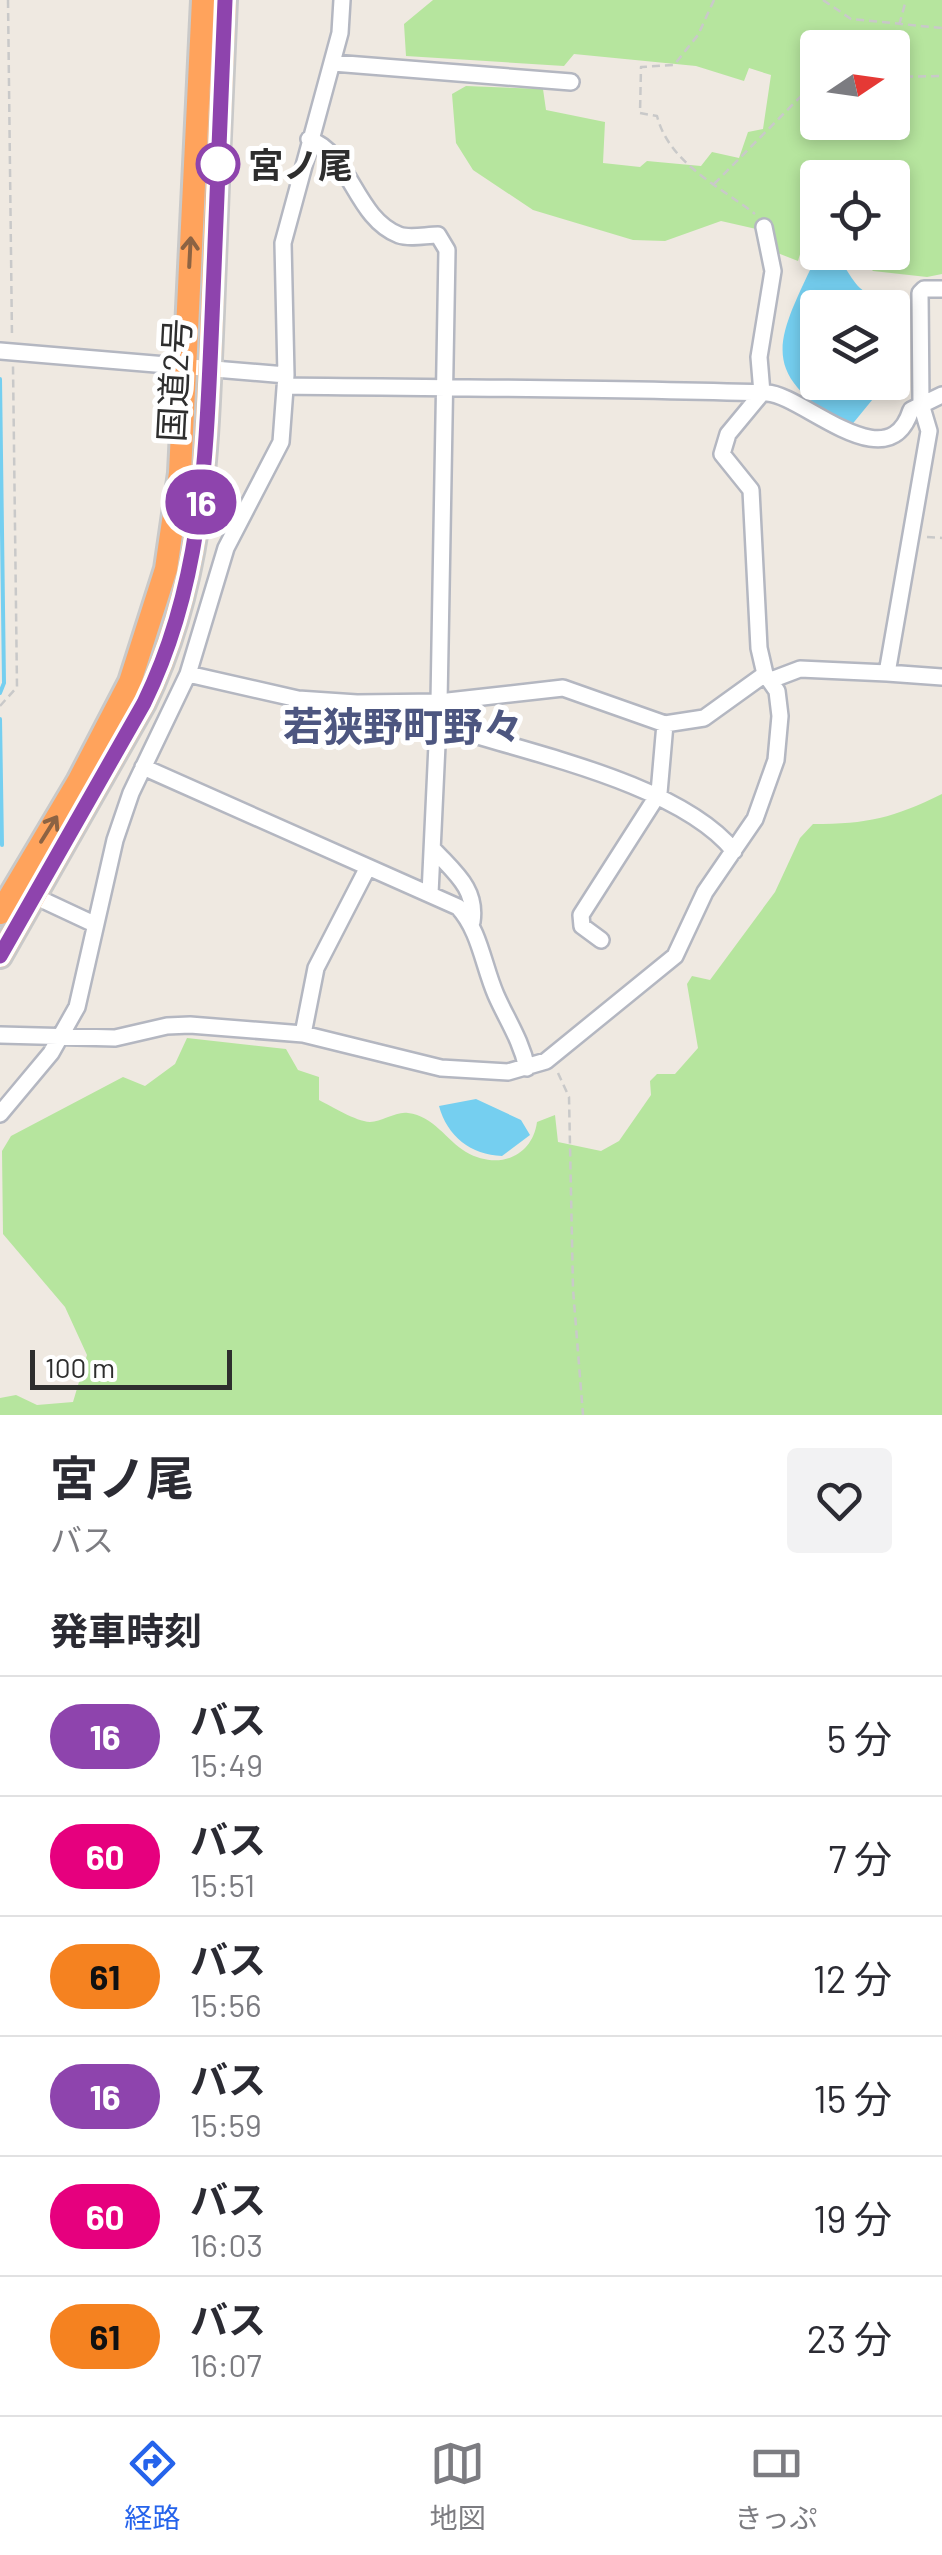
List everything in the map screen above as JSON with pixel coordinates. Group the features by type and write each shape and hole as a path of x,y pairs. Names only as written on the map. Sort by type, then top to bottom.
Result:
{"highway":[{"name":"国道2号","path":"0,913 78,782 130,682 150,628 174,524 203,0"},
{"name":"国道2号","path":"0,956 32,894 113,762 170,644 198,532 210,371 225,0"}],"street":[{"path":"0,1114 60,1040 77,1007 115,840 143,768 188,674 218,569 281,442 286,380 283,242 346,2"},
{"path":"332,62 572,82"},
{"path":"309,139 327,145 382,224 403,236 438,235 444,240 439,702 430,894"},
{"path":"0,1034 60,1040 71,1035 115,1038 168,1026 303,1034 422,1065 508,1072 546,1061 674,956 705,892 756,818 776,760 780,716 759,648 751,490 722,454 728,434 762,394 759,357 773,271 764,227"},
{"path":"887,673 929,431 921,404 920,293 924,289 942,289"},
{"path":"4,351 185,365 286,380 444,388 772,392 854,434 871,438 894,433 908,420 911,410 942,395"},
{"path":"188,674 298,699 439,702 564,688 665,724 704,718 768,677 800,669 942,677"},
{"path":"438,724 658,793 709,826 734,851"},
{"path":"601,940 582,926 581,915 658,793 665,724"},
{"path":"143,768 458,907 472,922 496,995 522,1042 527,1068"},
{"path":"434,850 465,882 474,906 472,922"},
{"path":"303,1034 316,968 367,869"},
{"path":"32,894 94,924"}],"path":[{"path":"714,0 698,35 674,65 641,66 640,113 657,116 662,134 713,185 761,219 764,227"},
{"path":"823,0 851,20 942,28"},
{"path":"899,30 906,0"},
{"path":"910,76 942,76"},
{"path":"713,185 800,96"},
{"path":"911,537 942,538"},
{"path":"546,1061 563,1078 569,1097 574,1289 583,1415"}],"green space":[{"path":"433,0 942,0 942,274 927,277 872,270 910,270 910,160 800,160 798,261 775,252 769,232 721,221 665,241 633,240 533,210 473,170 456,143 452,94 466,86 543,89 546,110 605,122 603,163 640,167 647,161 701,166 712,152 739,158 748,132 763,129 771,75 749,68 744,81 696,66 574,54 564,66 406,56 404,24"},
{"path":"942,794 942,1415 0,1415 0,1398 16,1395 37,1405 73,1402 87,1355 65,1307 3,1234 2,1151 11,1136 123,1077 145,1086 175,1064 187,1038 286,1049 298,1070 319,1077 319,1100 370,1122 403,1113 417,1115 478,1157 501,1160 521,1152 537,1122 555,1115 558,1142 601,1151 619,1141 651,1095 650,1081 657,1074 675,1074 698,1048 687,984 692,976 710,980 775,892 800,838 813,824 880,818"}],"water":[{"path":"810,270 846,270 863,290 801,290"},
{"path":"800,292 800,390 787,371 783,352"},
{"path":"811,400 872,400 850,427"},
{"path":"476,1099 521,1120 530,1135 502,1156 480,1152 462,1142 448,1126 439,1106"}],"waterway":[{"path":"0,379 4,683 0,693"},
{"path":"0,719 2,845"}],"bus line":[{"name":"16","path":"0,956 144,703 165,660 192,572 210,371 225,0"}],"place":[{"name":"宮ノ尾","path":"218,164"}],"district":[{"name":"若狭野町野々","path":"403,725"}]}
